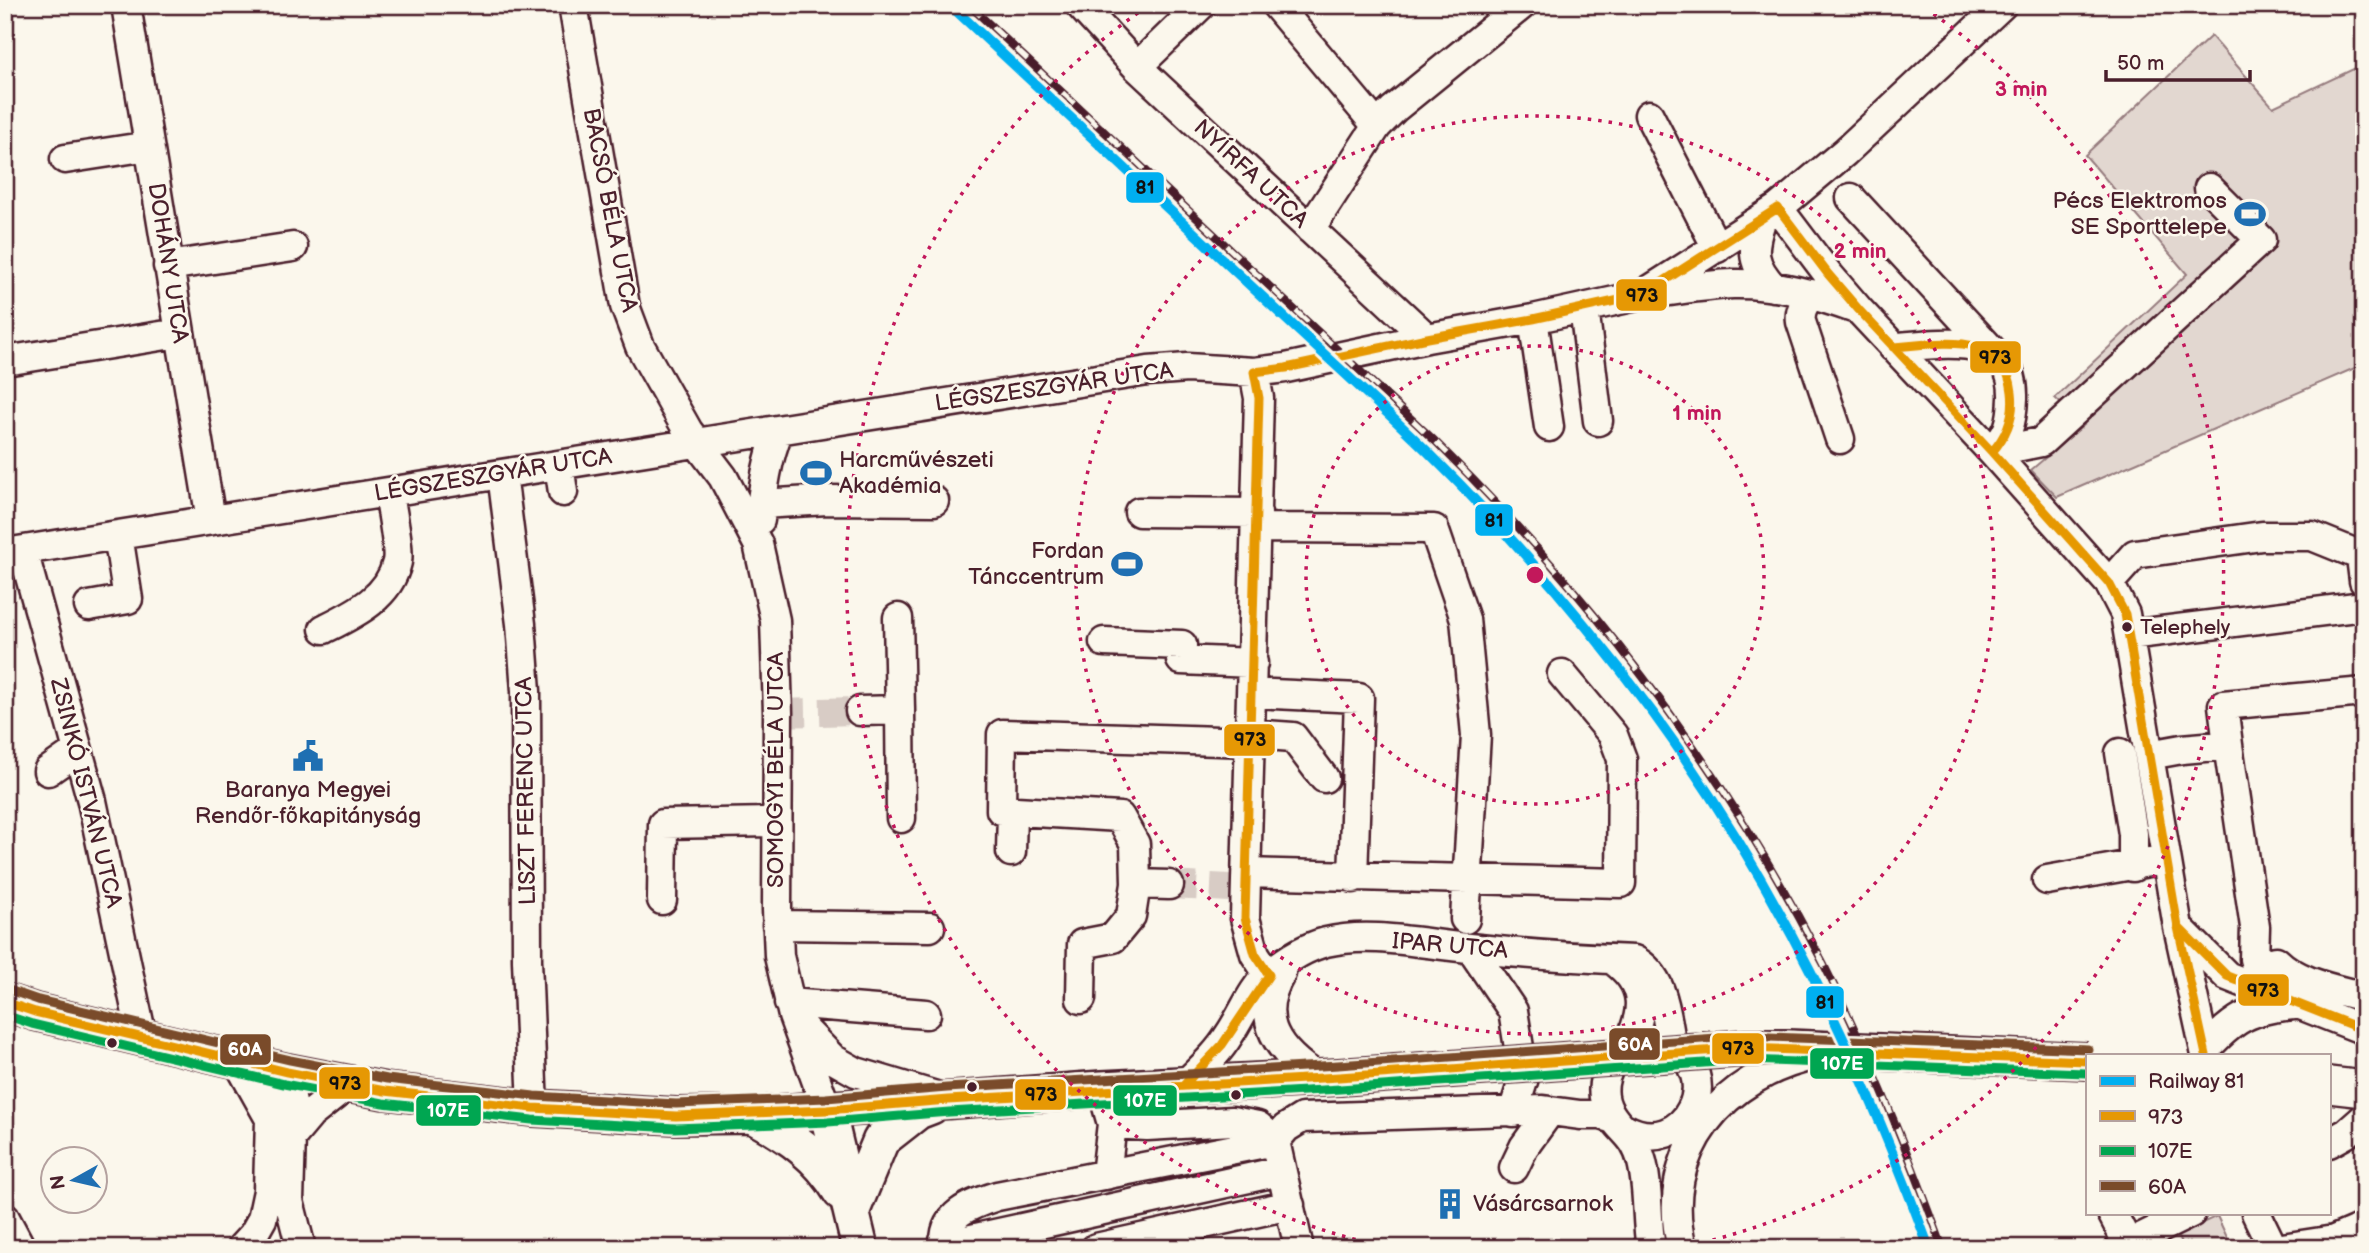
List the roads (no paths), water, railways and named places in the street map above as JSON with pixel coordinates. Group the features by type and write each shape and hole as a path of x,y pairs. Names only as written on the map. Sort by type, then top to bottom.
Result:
{"main road":[{"path":"15,1010 287,1072 385,1091 533,1108 676,1116 752,1115 1102,1089 1329,1077 1746,1048 2086,1061"},
{"path":"2330,1085 2364,1089"},
{"path":"852,1210 881,1140 918,1111 948,1100"},
{"path":"827,1110 860,1248"},
{"path":"752,1115 788,1134 810,1152 831,1175 852,1210"}],"street":[{"name":"DOHÁNY UTCA","path":"127,5 211,520"},
{"name":"BACSÓ BÉLA UTCA","path":"573,5 625,306 640,345 696,442"},
{"name":"NYÍRFA UTCA","path":"1080,5 1137,67 1427,338"},
{"path":"1137,67 1200,5"},
{"path":"1276,5 1377,126"},
{"path":"1310,229 1377,126 1394,108 1522,5"},
{"name":"LÉGSZESZGYÁR UTCA","path":"14,552 502,474 555,480 696,442 1148,371 1187,368 1254,372 1296,366 1642,295 1770,214 1845,152 2002,5"},
{"path":"1649,115 1717,248"},
{"path":"65,159 149,146"},
{"path":"1992,452 2041,442 2260,240 2208,188"},
{"path":"1851,198 2010,370 2013,387 2008,435 1992,452"},
{"path":"1773,287 1759,272 1754,255 1770,214 1992,452 2109,583 2125,614 2178,927 2205,1053"},
{"path":"168,266 293,247"},
{"path":"1642,295 1734,284 1812,294 1859,310"},
{"path":"1812,294 1800,315 1801,322 1840,439"},
{"path":"1584,308 1598,421"},
{"path":"1533,319 1549,427"},
{"path":"5,361 179,333"},
{"path":"1894,347 1967,344 1982,346 1998,357"},
{"path":"1254,372 1259,398 1257,521 1251,738 1241,883 1245,918 1255,954 1279,967 1271,993 1268,1017 1272,1031 1290,1057 1329,1077"},
{"path":"758,544 771,451 779,429"},
{"name":"SOMOGYI BÉLA UTCA","path":"696,442 723,477 758,544 775,620 779,956 791,1010 827,1110"},
{"name":"LISZT FERENC UTCA","path":"502,474 521,624 526,691 527,960 533,1108"},
{"path":"324,629 360,611 387,587 398,560 389,492"},
{"path":"762,504 827,500 934,501"},
{"path":"1139,512 1257,521 1434,529 1465,619 1476,735 1465,881 1465,919"},
{"path":"89,606 128,599 118,535"},
{"path":"2109,583 2135,554 2262,536 2312,536 2363,565"},
{"name":"ZSINKÓ ISTVÁN UTCA","path":"14,552 92,801 142,1037"},
{"path":"2129,635 2364,606"},
{"path":"898,618 901,818"},
{"path":"1104,642 1181,645 1181,660 1253,663"},
{"path":"1241,883 1353,878 1621,883 1622,759 1613,735 1563,674"},
{"path":"2269,993 2256,964 2255,926 2223,705 2364,692"},
{"path":"1252,693 1359,698 1353,878"},
{"path":"860,711 900,710"},
{"path":"1081,999 1082,944 1113,938 1131,916 1136,884 1135,844 1120,817 1001,810 1002,734 1293,737 1324,778"},
{"path":"2149,755 2228,745"},
{"path":"48,771 78,750"},
{"path":"2120,752 2133,834 2133,867"},
{"path":"1011,852 1012,811"},
{"path":"662,900 663,824 777,822"},
{"path":"2047,880 2133,867 2166,859"},
{"path":"1136,884 1169,885"},
{"path":"777,925 930,927"},
{"path":"2178,927 2227,976 2364,1030"},
{"name":"IPAR UTCA","path":"1183,1086 1211,1059 1228,1037 1254,992 1279,967 1324,943 1348,939 1388,940 1471,949 1634,960 1652,975 1662,996 1672,1047 1684,1057 1693,1070 1697,1093 1688,1117 1672,1130 1648,1201"},
{"path":"1471,949 1513,1012 1524,1078 1513,1112"},
{"path":"1514,1155 1546,1111 1604,1079 1610,1064 1626,1048 1639,1020 1641,1007 1635,982 1626,969 1613,960"},
{"path":"2256,964 2276,961 2284,969 2311,982 2364,998"},
{"path":"2205,1053 2223,1030 2240,1017 2269,1007 2300,1004"},
{"path":"791,1010 926,1014"},
{"path":"791,1010 816,1043 844,1066 879,1080 948,1100"},
{"path":"1626,1048 1649,1042 1672,1047"},
{"path":"1682,1248 1676,1211 1678,1185 1687,1152 1708,1118 1768,1070 1796,1060 1837,1051"},
{"path":"237,1060 270,1119"},
{"path":"241,1248 262,1219 268,1191 270,1119 287,1072"},
{"path":"287,1072 292,1104 289,1201 301,1248"},
{"name":"IPAR UTCA","path":"1604,1079 1605,1100 1640,1154 1648,1201 1651,1248"},
{"path":"290,1139 311,1114 349,1084"},
{"path":"1102,1089 1112,1124 1106,1175"},
{"path":"1281,1171 945,1244 949,1223 969,1205 997,1196 1275,1141 1286,1128 1302,1118 1546,1111 1601,1115 1647,1136 1672,1130"},
{"path":"1112,1124 1147,1126 1232,1121 1258,1126 1275,1141 1299,1248"},
{"path":"268,1191 285,1248"},
{"path":"1096,1248 1290,1205"},
{"path":"2112,1214 2124,1246 2189,1214"},
{"path":"2250,1214 2262,1248"},
{"path":"2256,1214 2273,1248"},
{"path":"5,1218 21,1248"},
{"path":"2282,1248 2334,1240 2364,1227"}],"tunnel":[{"path":"778,713 860,711"},
{"path":"1169,885 1230,888"}],"railway":[{"path":"969,5 1435,441 1548,560 1601,623 1699,754 1785,893 1824,965 1873,1070 1943,1248"}],"rail line":[{"name":"81","path":"950,5 1427,451 1516,545 1600,644 1697,776 1775,905 1843,1038 1902,1176 1929,1248"}],"place":[{"name":"Pécs Elektromos SE Sporttelepe","path":"2250,214"},
{"name":"Harcművészeti Akadémia","path":"816,473"},
{"name":"Fordan Tánccentrum","path":"1127,564"},
{"name":"Telephely","path":"2127,627"},
{"name":"Baranya Megyei Rendőr-főkapitányság","path":"308,756"},
{"name":"Vásárcsarnok","path":"1450,1204"}]}
